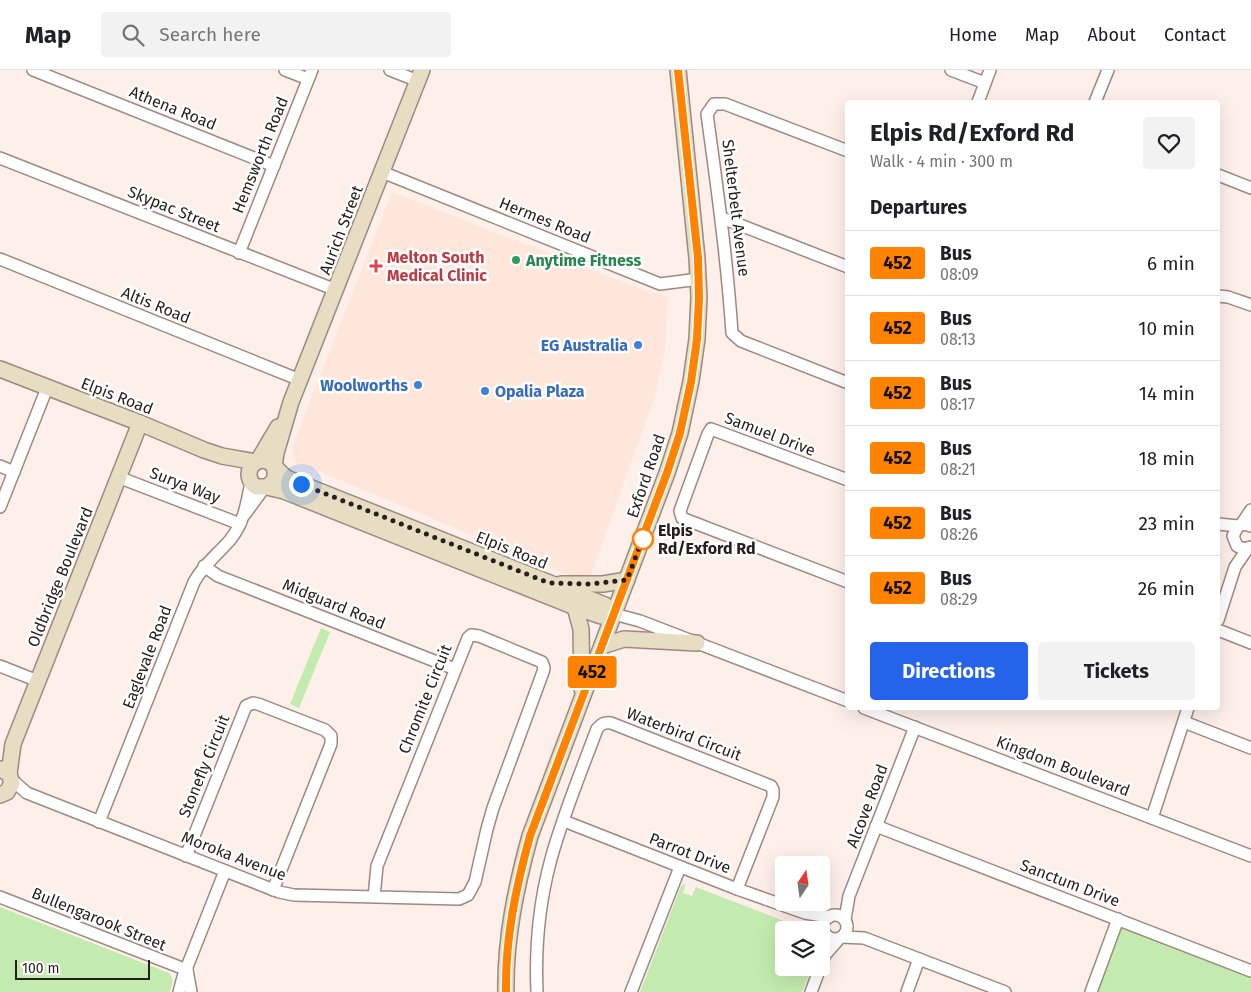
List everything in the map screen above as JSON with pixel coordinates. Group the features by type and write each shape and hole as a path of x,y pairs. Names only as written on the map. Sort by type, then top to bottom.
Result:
{"street":[{"name":"Athena Road","path":"33,70 274,166"},
{"path":"285,70 310,74"},
{"path":"390,70 420,75"},
{"name":"Exford Road","path":"506,992 508,945 519,877 530,836 667,473 680,433 691,382 697,339 699,279 678,70"},
{"path":"950,70 985,83"},
{"path":"979,100 990,70"},
{"path":"1096,100 1108,70"},
{"name":"Hemsworth Road","path":"239,253 310,74"},
{"name":"Aurich Street","path":"274,468 276,453 300,380 420,75"},
{"name":"Shelterbelt Avenue","path":"845,150 725,104 714,104 707,114 722,218 732,333 741,341 845,382"},
{"name":"Skypac Street","path":"0,158 336,290"},
{"name":"Hermes Road","path":"382,172 660,284 699,279"},
{"path":"1220,176 1251,188"},
{"path":"722,218 845,266"},
{"name":"Altis Road","path":"0,259 300,380"},
{"path":"1220,296 1251,305"},
{"name":"Elpis Road","path":"0,369 222,456 257,462"},
{"path":"0,506 47,388"},
{"name":"Aurich Street","path":"257,462 292,402"},
{"name":"Oldbridge Boulevard","path":"4,786 13,744 140,423"},
{"name":"Samuel Drive","path":"845,479 711,429 680,515 687,520 845,581"},
{"name":"Elpis Road","path":"222,456 258,484 284,491 576,607 601,616 614,614"},
{"path":"267,461 274,468 275,480 258,484 249,471 257,462 267,461"},
{"path":"0,466 14,472"},
{"name":"Elpis Road","path":"274,468 282,476 289,479 605,605 614,614"},
{"name":"Surya Way","path":"118,477 242,520"},
{"name":"Eaglevale Road","path":"100,822 191,589 204,566 230,540 242,520 258,484"},
{"path":"1220,614 1235,567 1234,532 1243,526 1251,510"},
{"path":"1220,524 1243,526"},
{"path":"1220,530 1240,548 1250,548"},
{"path":"1235,567 1250,548"},
{"name":"Midguard Road","path":"204,566 218,576 455,669"},
{"path":"549,583 590,584 627,580"},
{"path":"576,607 581,629 582,698"},
{"path":"614,614 640,621 845,700"},
{"path":"1220,631 1251,643"},
{"name":"Chromite Circuit","path":"374,897 377,866 466,642 468,638 475,635 537,659 542,662 544,668 489,822 475,882 468,895"},
{"path":"602,646 624,639 697,643"},
{"path":"0,666 38,681"},
{"name":"Stonefly Circuit","path":"186,856 246,706 253,703 274,710 325,730 329,733 332,740 273,890"},
{"name":"Kingdom Boulevard","path":"880,710 915,727 1251,856"},
{"path":"1152,818 1187,710"},
{"name":"Waterbird Circuit","path":"537,992 537,946 542,901 551,859 600,725 606,722 766,783 773,790 773,798 738,889"},
{"path":"1184,722 1251,748"},
{"name":"Alcove Road","path":"846,922 849,896 915,727"},
{"name":"Oldbridge Boulevard","path":"0,761 13,744"},
{"name":"Moroka Avenue","path":"4,786 27,793 273,890 294,895 458,899 468,895"},
{"name":"Parrot Drive","path":"564,821 805,914 831,916"},
{"name":"Sanctum Drive","path":"876,826 1251,971"},
{"path":"631,992 680,867"},
{"path":"180,992 180,986 225,871"},
{"name":"Alcove Road","path":"831,916 849,896"},
{"name":"Bullengarook Street","path":"0,897 187,970"},
{"name":"Parrot Drive","path":"805,914 812,921"},
{"path":"826,921 831,916 840,916 864,938 999,991"},
{"path":"1091,992 1118,919"},
{"path":"830,951 847,932 846,922"},
{"path":"830,937 864,938"},
{"path":"907,992 919,959"},
{"path":"187,970 192,992"},
{"path":"811,992 817,976"}],"shaded area":[{"name":"Opalia Plaza","path":"392,192 644,290 668,297 665,350 654,399 588,583 296,462 292,447"}],"green space":[{"path":"321,628 330,632 299,708 290,704"},
{"path":"686,883 683,893 692,896 696,887 784,921 775,921 775,976 809,976 802,992 640,992 681,886"},
{"path":"0,907 169,973 173,980 170,992 0,992"},
{"path":"1121,926 1251,974 1251,992 1098,992"}],"bus line":[{"name":"452","path":"506,992 508,945 512,912 530,836 667,473 680,433 691,382 697,339 699,279 678,70"}],"place":[{"name":"Anytime Fitness","path":"516,260"},
{"name":"Melton South Medical Clinic","path":"376,266"},
{"name":"EG Australia","path":"638,345"},
{"name":"Woolworths","path":"418,385"},
{"name":"Opalia Plaza","path":"485,391"},
{"name":"Elpis Rd/Exford Rd","path":"643,539"}],"route":[{"path":"301,484 549,583 603,584 627,580 645,532 643,539"}]}
